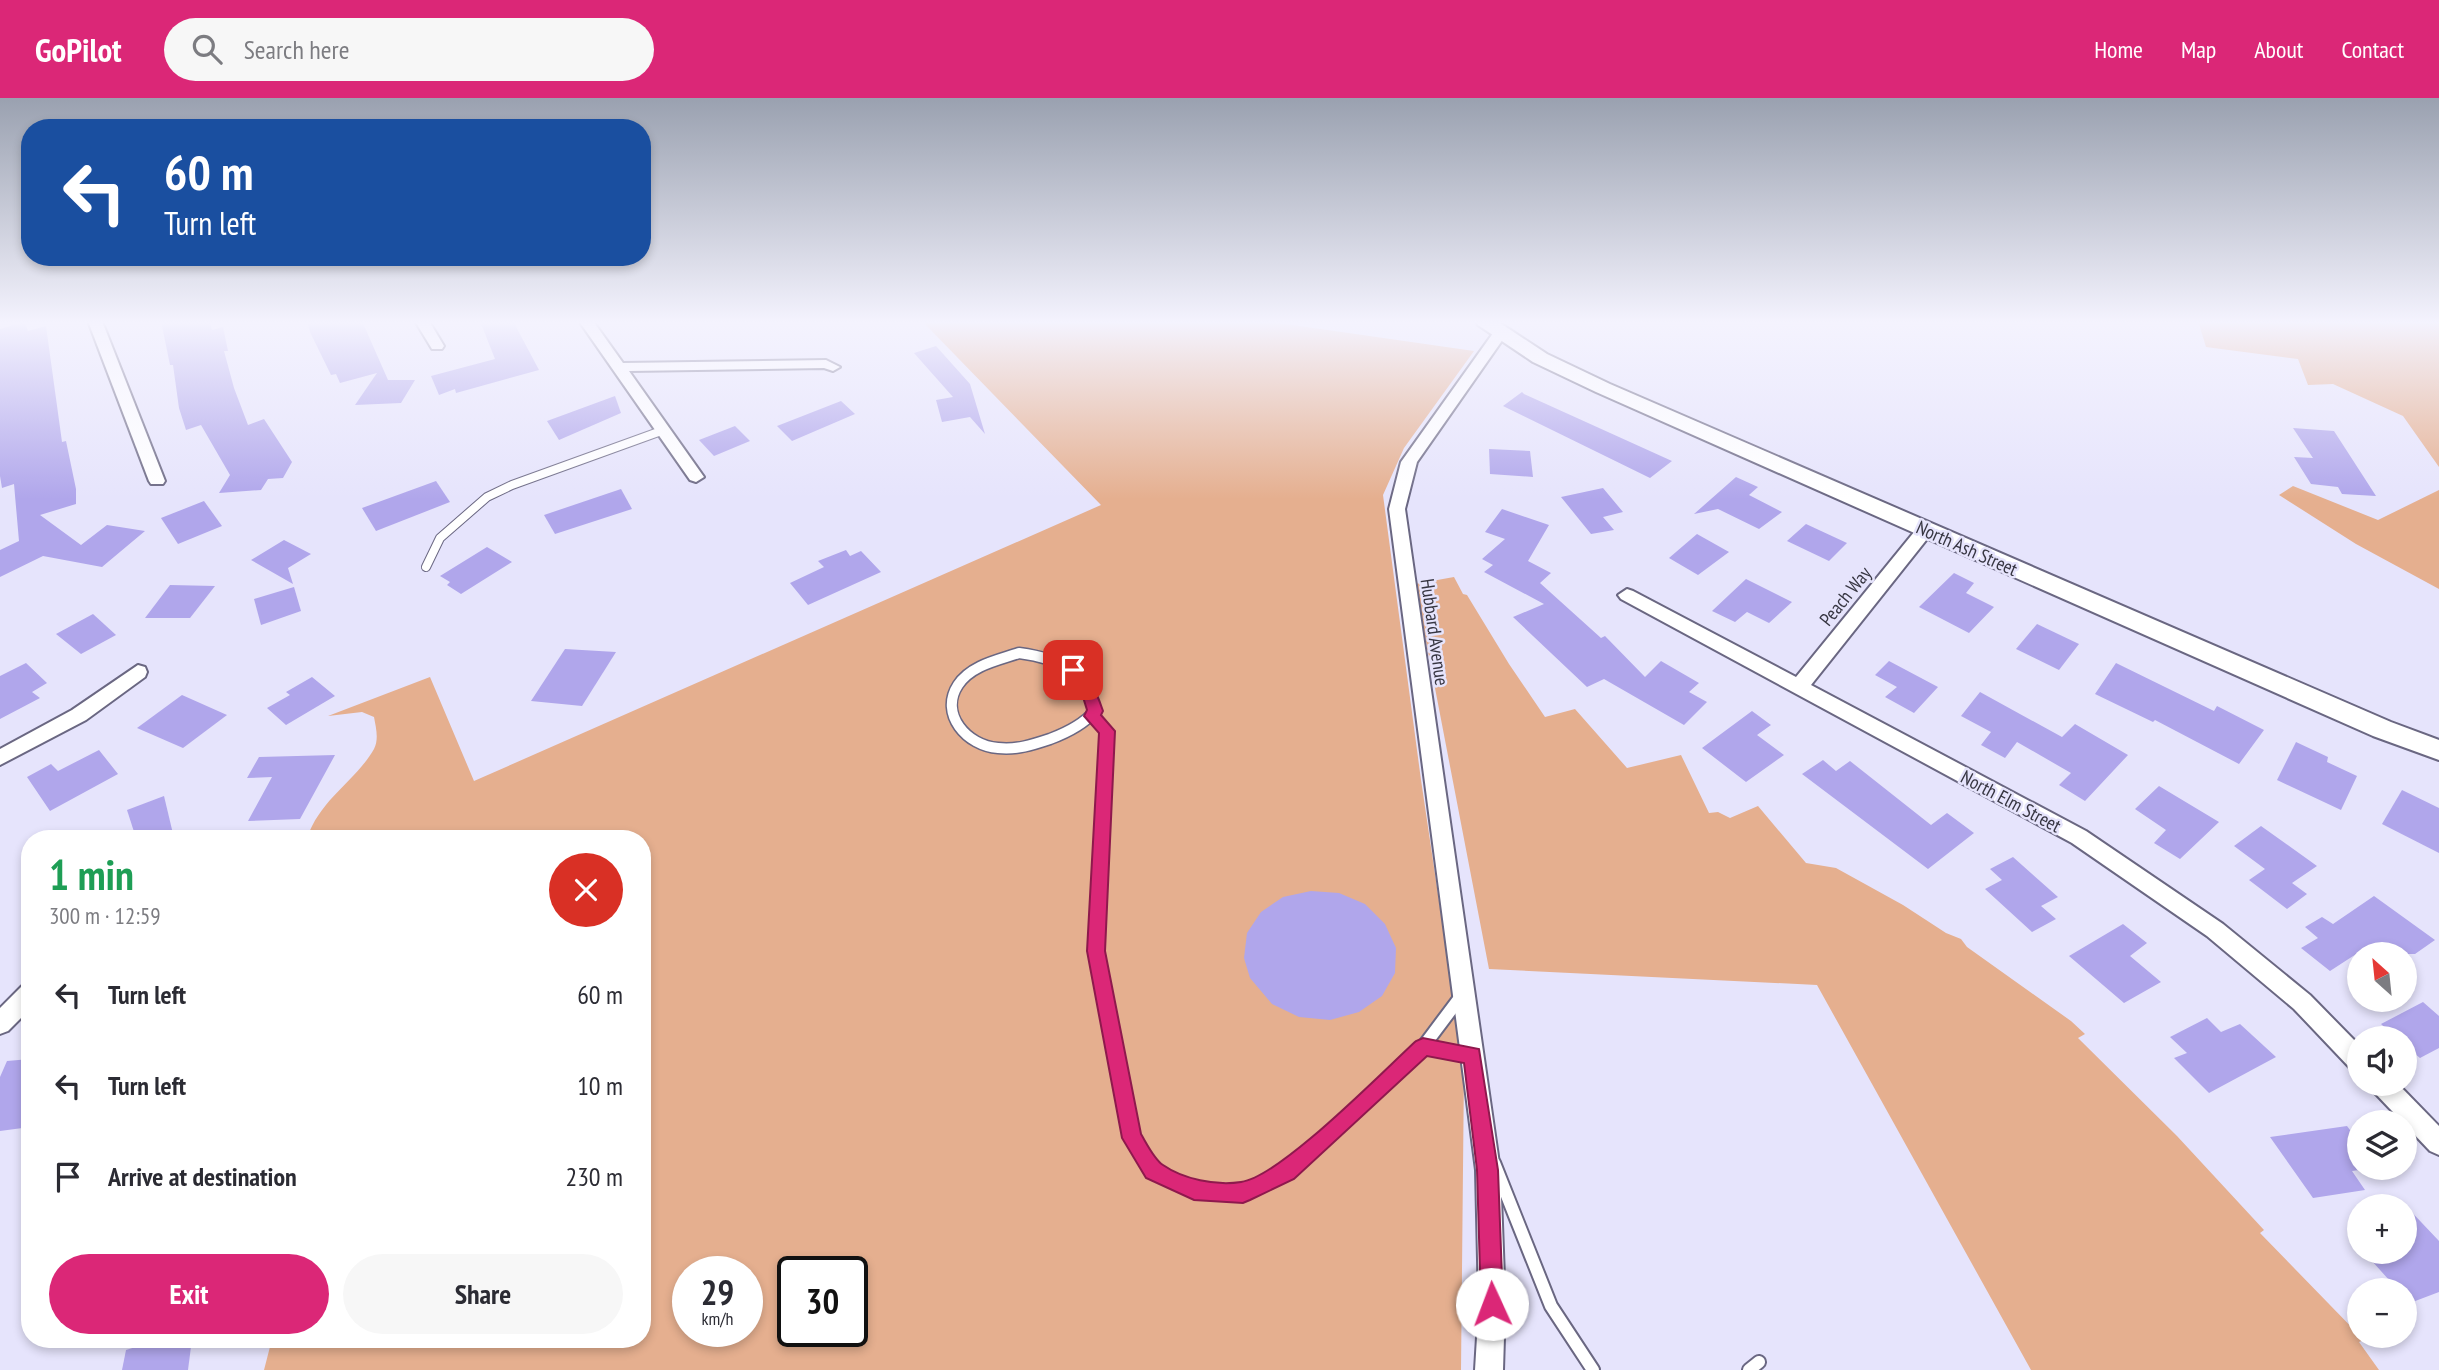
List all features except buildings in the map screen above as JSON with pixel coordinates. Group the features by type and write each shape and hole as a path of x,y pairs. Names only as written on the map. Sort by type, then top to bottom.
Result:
{"main road":[{"name":"North Ash Street","path":"1587,380 2369,723 2439,750"}],"street":[{"path":"118,380 157,481"},
{"path":"629,380 696,477"},
{"name":"Hubbard Avenue","path":"1458,380 1409,462 1397,509 1484,1148 1492,1304 1489,1370"},
{"name":"Peach Way","path":"1798,688 1925,530"},
{"name":"North Elm Street","path":"1627,595 2079,837 2215,930 2302,1002 2347,1048"},
{"path":"0,758 79,715 138,672"},
{"path":"0,1024 21,1002"},
{"path":"2394,1096 2439,1143"}],"lane":[{"path":"426,567 440,538 487,497 512,485 664,430"},
{"path":"1019,653 1044,656 1073,670 1091,696 1095,711 1092,716 1042,745 1004,751 989,748 967,738 953,723 949,704 956,686 968,672 993,658 1019,653"},
{"path":"1092,716 1107,731 1096,951 1132,1138 1154,1171 1194,1189 1243,1193 1287,1172 1423,1047 1464,992"},
{"path":"1423,1047 1472,1055"},
{"path":"1484,1148 1501,1176 1551,1306 1593,1370"}],"shaded area":[{"path":"980,380 1453,380 1404,448 1383,495 1421,780 1464,1069 1461,1370 264,1370 270,1348 651,1348 651,830 310,830 329,801 366,761 376,741 374,717 362,712 328,716 430,677 474,781 1101,505"},
{"path":"2306,380 2439,380 2439,467 2403,416 2333,384 2308,385"},
{"path":"2293,486 2378,520 2439,490 2439,589 2356,544 2279,495"},
{"path":"1454,577 1545,717 1575,709 1627,768 1681,755 1709,813 1718,812 1730,818 1758,806 1806,863 1836,868 1903,905 1946,933 1961,939 1967,947 2071,1021 2085,1034 2078,1038 2177,1136 2264,1230 2260,1233 2347,1323 2347,1348 2363,1348 2379,1370 2031,1370 1817,985 1489,969 1415,584"}],"route":[{"path":"1073,670 1091,696 1095,711 1092,716 1107,731 1096,951 1132,1138 1154,1171 1194,1189 1243,1193 1287,1172 1423,1047 1472,1055 1488,1170 1492,1304"}]}
